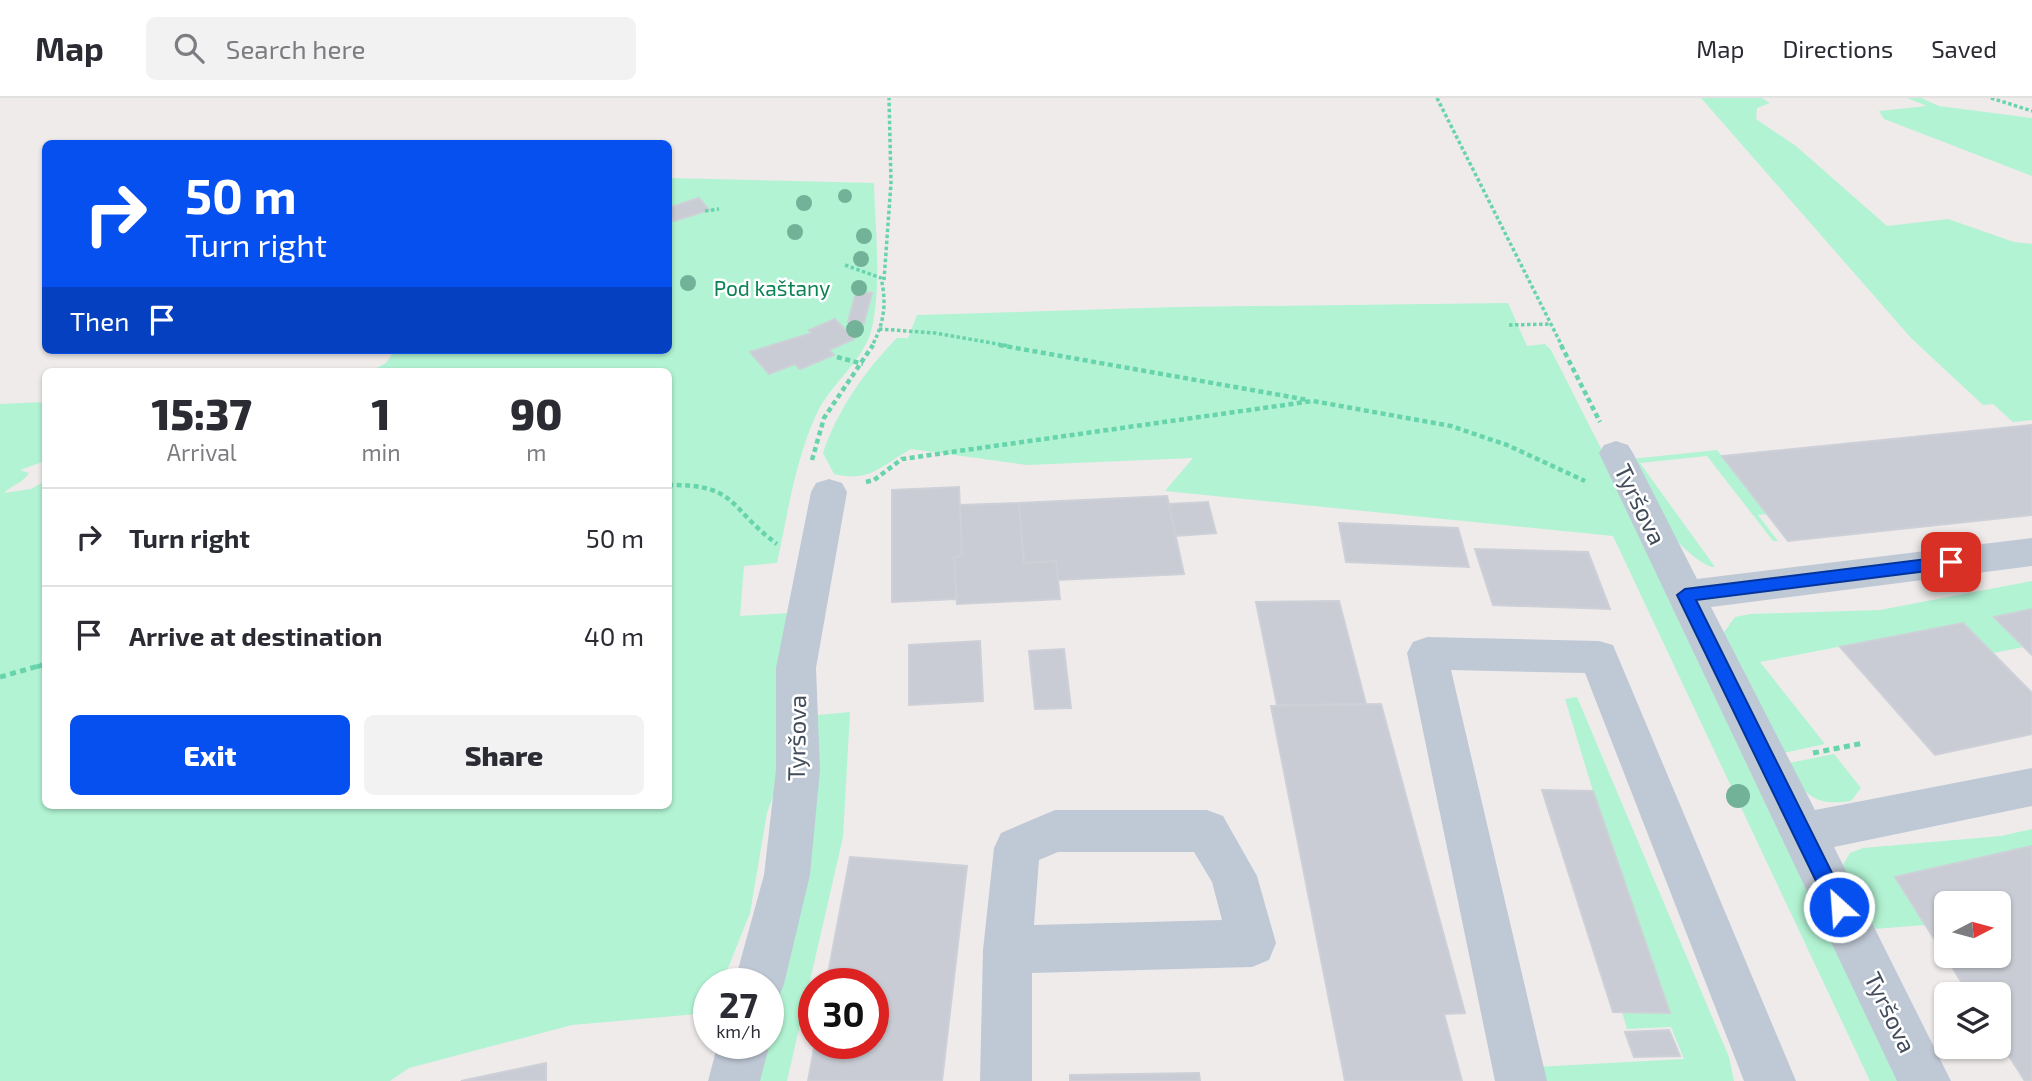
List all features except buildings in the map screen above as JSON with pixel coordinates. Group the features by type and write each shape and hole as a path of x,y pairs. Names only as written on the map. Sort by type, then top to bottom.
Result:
{"street":[{"name":"Tyršova","path":"1616,453 1925,1081"},
{"name":"Tyršova","path":"763,968 787,875 798,771 796,668 829,492"},
{"path":"1685,595 2032,552"},
{"path":"1521,1081 1427,653 1599,657 1770,1081"},
{"path":"1802,833 2032,787"},
{"path":"1006,1081 1007,950 1017,848 1055,831 1208,831 1234,876 1252,943 1007,950"},
{"path":"734,1081 740,1059"}],"path":[{"path":"889,98 891,183 884,312 870,355 822,420 811,461 829,492 874,480 902,459 1312,401"},
{"path":"1437,98 1616,453"},
{"path":"1991,98 2032,111"},
{"path":"705,211 719,209"},
{"path":"845,265 875,273 884,285"},
{"path":"1509,325 1551,324"},
{"path":"878,329 935,333 1451,426 1507,445 1590,484 1641,503"},
{"path":"837,358 863,364"},
{"path":"672,485 716,486 727,493 756,531 816,561"},
{"path":"0,677 42,665"}],"green space":[{"path":"1701,98 1762,98 1770,103 1757,108 1756,119 1796,146 1887,226 1948,219 2014,242 2032,244 2032,420 2013,422 1993,404 1983,405 1911,338"},
{"path":"1907,98 1921,98 1939,106 2032,118 2032,176 1884,119 1879,111 1927,106"},
{"name":"Pod kaštany","path":"672,178 874,183 877,292 868,340 823,402 809,431 793,487 777,563 744,566 740,616 789,613 782,772 767,813 750,913 728,968 693,968 693,1014 572,1025 409,1068 390,1081 0,1081 0,404 42,402 42,462 20,470 29,473 4,493 31,489 42,483 42,809 672,809 672,368 377,368 386,363 392,354 672,354"},
{"path":"1508,303 1527,346 1545,344 1551,350 1614,474 1905,1081 1870,1081 1613,536 1165,491 1193,458 1027,465 911,449 875,471 846,476 834,474 823,453 853,392 897,338 908,338 917,315 1178,307"},
{"path":"1717,450 1767,514 1758,515 1778,541 1773,541 1707,456 1640,463 1715,567 1711,567 1697,559 1672,535 1652,506 1631,459"},
{"path":"2032,581 2032,609 1995,617 2024,647 1993,653 1962,623 1760,662 1825,744 1779,754 1722,635 1735,617 1750,614 1880,610"},
{"path":"1577,697 1729,1057 1734,1081 1538,1081 1535,1067 1684,1059 1671,1027 1627,1029 1622,1012 1670,1013 1593,791 1565,699"},
{"path":"850,712 843,837 813,968 798,968 798,1033 787,1081 751,1081 761,1059 784,1059 784,968 774,968 818,715"},
{"path":"1834,754 1861,788 1851,801 1818,800 1804,790 1784,764"},
{"path":"2032,829 2032,846 1895,877 1925,925 1874,929 1841,868 1850,853 1863,848 2001,836"}],"route":[{"path":"1839,907 1685,595 1951,562"}]}
